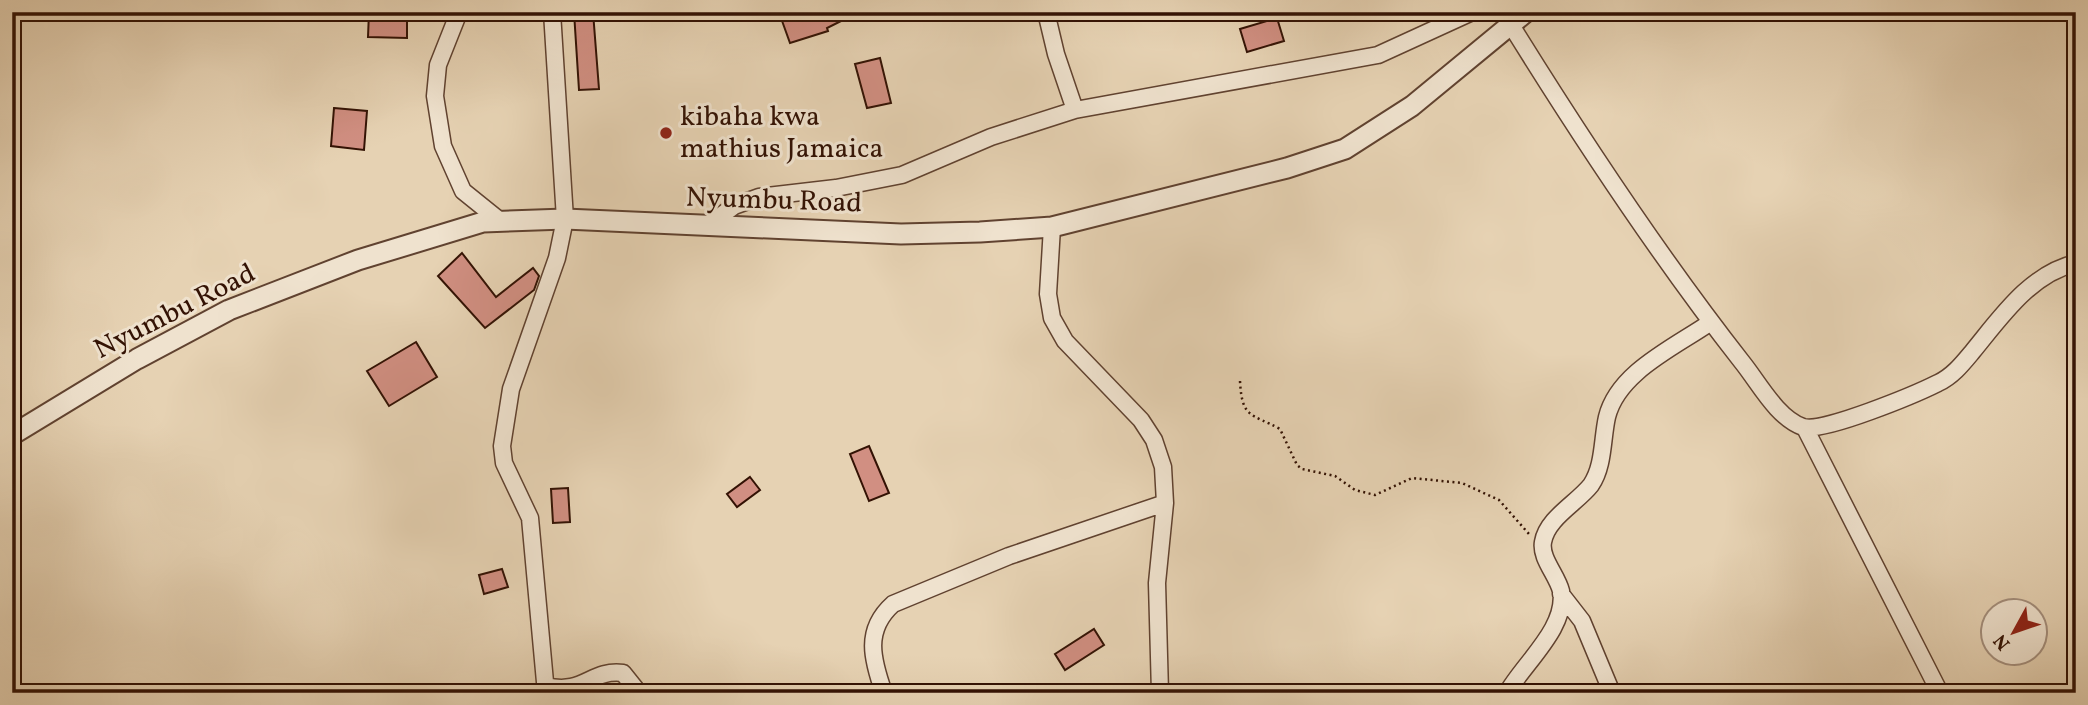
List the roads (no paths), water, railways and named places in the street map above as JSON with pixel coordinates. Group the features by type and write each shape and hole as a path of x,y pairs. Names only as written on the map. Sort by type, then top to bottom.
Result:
{"street":[{"path":"459,12 438,65 435,96 443,146 463,191 499,220"},
{"path":"552,12 565,219 557,258 511,389 502,446 504,463 530,518 546,690 574,689 608,671 623,673 639,693"},
{"path":"1046,12 1056,54 1075,110"},
{"path":"707,226 734,206 759,197 836,188 902,175 991,137 1075,110 1378,55 1472,12"},
{"path":"1519,18 1582,138 1711,322 1786,418 1805,428 1827,426 1941,382 1958,369 2016,299 2041,279 2063,266 2076,263"},
{"name":"Nyumbu Road","path":"12,435 137,359 229,310 358,260 499,220 565,219 901,234 1052,227 1287,168 1345,149 1412,106 1519,18"},
{"path":"1052,227 1048,294 1052,318 1065,341 1122,397 1154,440 1163,467 1165,503 1157,583 1160,693"},
{"path":"1612,693 1582,621 1561,594 1542,550 1546,533 1592,483 1599,464 1607,416 1620,388 1711,322"},
{"path":"1805,428 1940,693"},
{"path":"884,693 874,667 874,635 878,617 893,604 1009,556 1165,503"},
{"path":"1507,693 1553,627 1561,594"}],"place":[{"name":"kibaha kwa mathius Jamaica","path":"666,133"}]}
